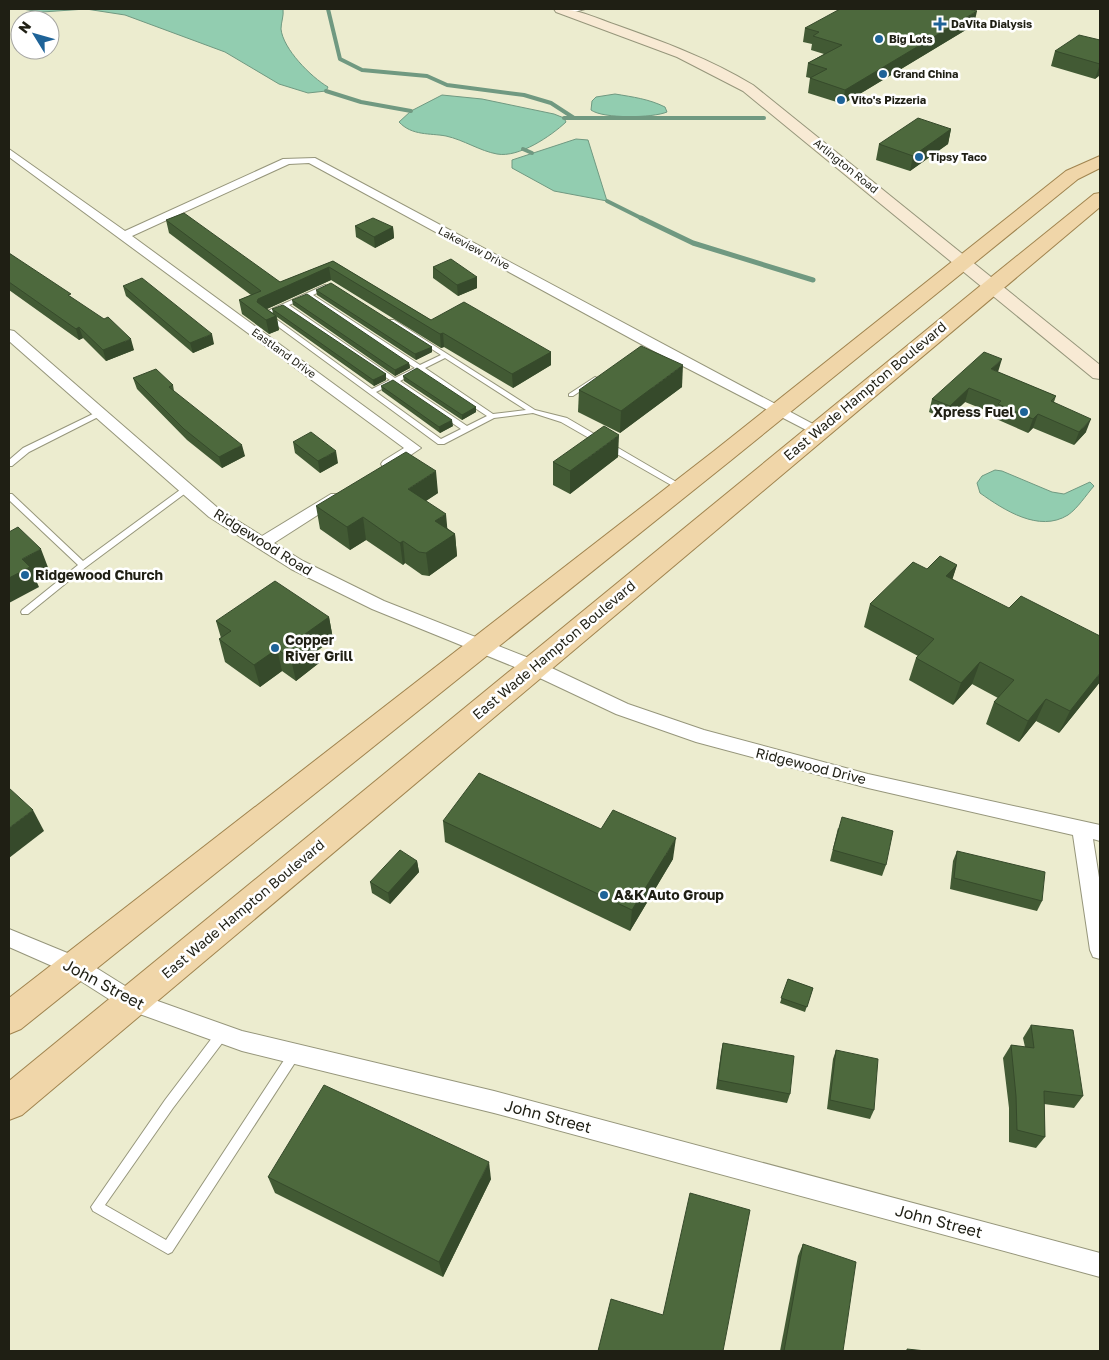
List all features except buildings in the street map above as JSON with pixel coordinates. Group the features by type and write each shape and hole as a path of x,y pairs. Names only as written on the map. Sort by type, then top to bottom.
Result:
{"main road":[{"name":"Arlington Road","path":"570,10 695,61 739,82 782,114 1100,374"},
{"path":"9,1018 681,488 1072,175 1100,161"},
{"name":"East Wade Hampton Boulevard","path":"9,1103 1100,198"}],"street":[{"name":"Eastland Drive","path":"9,152 414,448 374,473"},
{"name":"Lakeview Drive","path":"123,236 287,161 311,160 654,349 818,431"},
{"name":"Ridgewood Road","path":"11,338 102,413 214,513 261,544 336,586 378,605 533,667"},
{"path":"261,544 350,488"},
{"name":"Ridgewood Drive","path":"533,667 622,708 702,737 868,781 1091,831"},
{"path":"1091,831 1100,950"},
{"name":"John Street","path":"9,938 75,966 131,1001 222,1034 294,1055 494,1102 1100,1264"}],"lane":[{"path":"332,284 264,314 441,442 492,416 534,411"},
{"path":"308,294 492,416"},
{"path":"284,305 466,429"},
{"path":"381,314 534,411 564,420 681,488"},
{"path":"371,392 446,356"},
{"path":"571,395 604,373"},
{"path":"9,464 26,450 102,413"},
{"path":"25,612 83,565 187,489"},
{"path":"9,496 83,565"},
{"path":"222,1034 169,1104 97,1208 168,1248 294,1055"}],"shaded area":[{"path":"22,9 86,9 60,11"},
{"path":"86,9 283,9 281,29 292,54 306,70 328,87 326,91 308,93 279,84 225,52 125,15"},
{"path":"615,94 653,102 665,107 667,112 628,117 606,115 591,110 592,101 596,97"},
{"path":"442,95 482,99 554,114 564,118 566,122 534,145 515,153 497,154 446,136 415,132 399,122 411,111"},
{"path":"576,139 588,140 607,201 554,191 512,168 512,160"},
{"path":"995,470 1002,471 1052,492 1064,494 1090,482 1094,486 1079,505 1068,515 1057,520 1045,522 1022,517 980,493 977,483 982,476"}],"waterway":[{"path":"328,9 340,59 362,70 427,76 447,85 524,95 551,103 574,118"},
{"path":"326,91 361,102 411,111"},
{"path":"564,118 574,118"},
{"path":"574,118 764,118"},
{"path":"523,149 532,153"},
{"path":"607,201 641,218"},
{"path":"641,218 693,243 813,280"}],"place":[{"name":"DaVita Dialysis","path":"940,24"},
{"name":"Big Lots","path":"879,39"},
{"name":"Grand China","path":"883,74"},
{"name":"Vito's Pizzeria","path":"841,100"},
{"name":"Tipsy Taco","path":"919,157"},
{"name":"Xpress Fuel","path":"1024,412"},
{"name":"Ridgewood Church","path":"25,575"},
{"name":"Copper River Grill","path":"275,648"},
{"name":"A&K Auto Group","path":"604,895"}]}
